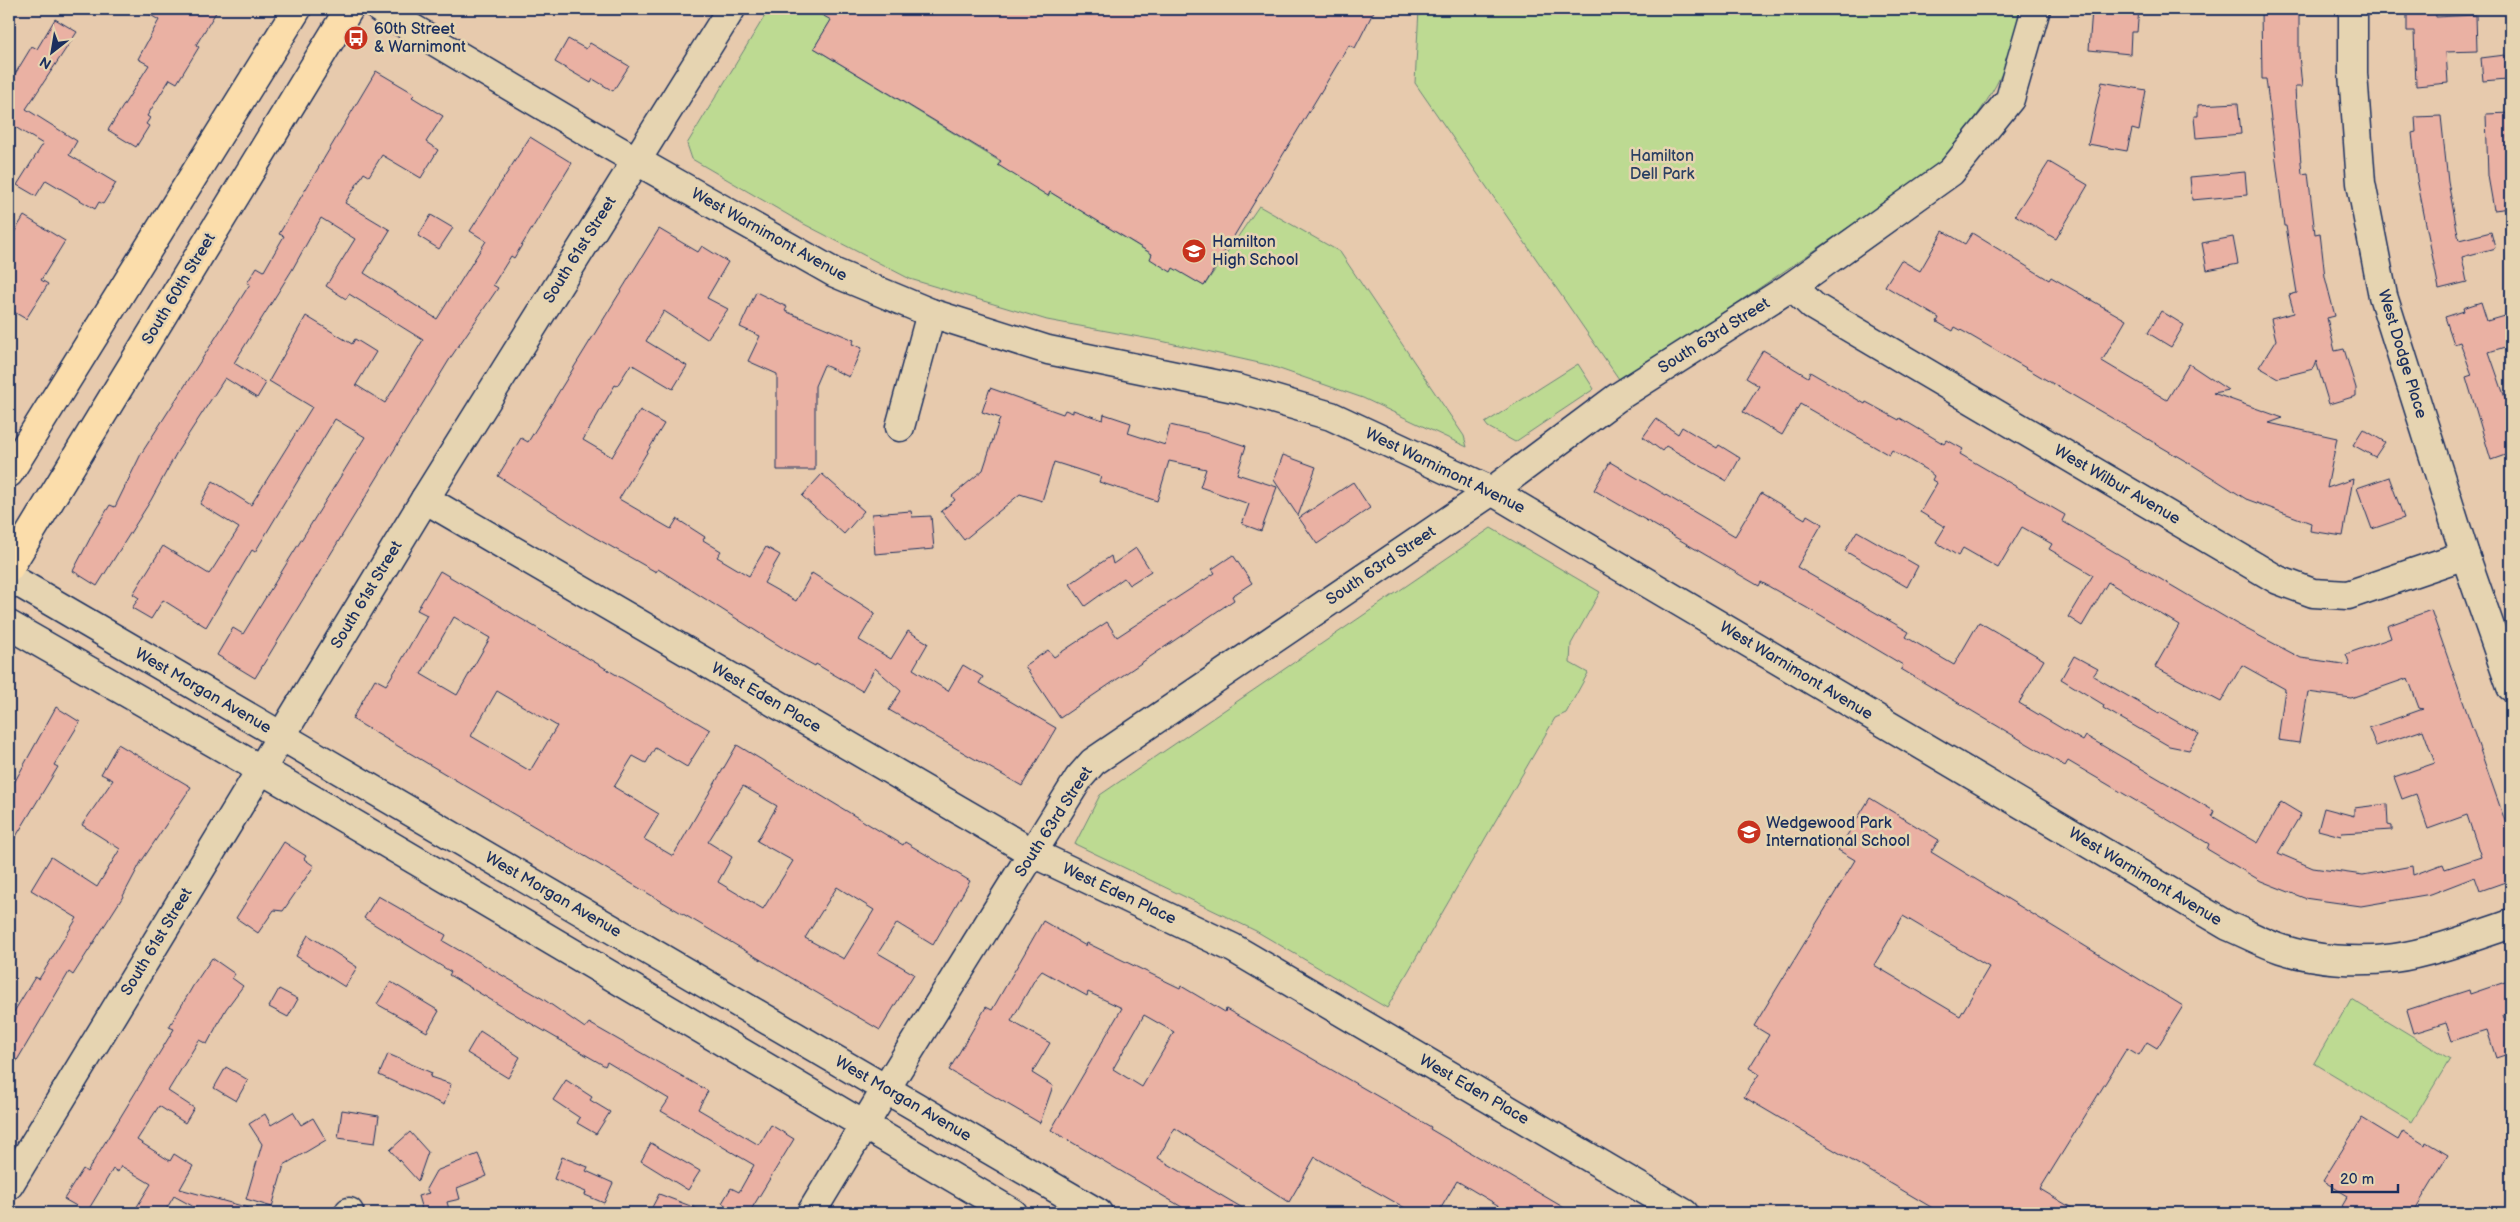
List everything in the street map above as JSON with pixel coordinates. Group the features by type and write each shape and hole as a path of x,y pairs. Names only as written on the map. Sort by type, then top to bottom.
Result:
{"main road":[{"path":"9,473 297,9"},
{"name":"South 60th Street","path":"9,568 349,9"}],"street":[{"name":"West Warnimont Avenue","path":"380,9 636,160 835,274 931,313 1048,350 1239,389 1331,416 1492,491 2228,926 2280,949 2317,957 2356,960 2395,958 2511,924"},
{"name":"South 61st Street","path":"9,1185 425,499 731,9"},
{"name":"South 63rd Street","path":"811,1213 1080,778 1093,762 1492,491 1618,397 1792,286 1951,172 2010,99 2036,9"},
{"name":"West Dodge Place","path":"2353,9 2353,73 2361,183 2383,296 2465,556 2511,687"},
{"name":"West Wilbur Avenue","path":"1792,286 1813,306 2278,580 2313,593 2348,596 2465,556"},
{"path":"900,427 931,313"},
{"name":"West Eden Place","path":"425,499 1033,854 1233,948 1684,1213"},
{"name":"West Morgan Avenue","path":"9,577 1098,1213"},
{"path":"9,625 262,770 1013,1213"}],"green space":[{"path":"769,9 838,9 814,48 1204,286 1259,206 1340,252 1464,436 1467,447 1363,398 1268,365 1161,341 1047,320 910,279 802,223 692,159 687,144"},
{"name":"Hamilton Dell Park","path":"1419,9 2019,9 2010,55 2001,76 1977,115 1933,170 1621,382 1415,83"},
{"path":"1578,364 1594,389 1515,442 1488,427 1485,423"},
{"path":"1491,528 1600,592 1571,644 1570,663 1588,673 1566,713 1555,718 1387,1008 1256,931 1075,844 1100,795"},
{"path":"2351,999 2450,1059 2412,1122 2314,1063"}],"building":[{"path":"140,9 218,9 196,45 199,47 177,83 170,79 147,116 150,118 146,124 149,126 136,147 108,130 149,65 138,59 159,20"},
{"path":"811,9 1375,9 1355,48 1349,45 1204,286 1173,268 1171,272 1150,259 1152,254 1050,192 1048,196 998,165 1001,161 814,48 831,20"},
{"path":"2092,9 2139,9 2137,32 2131,32 2130,54 2089,50"},
{"path":"2261,9 2299,9 2299,55 2302,87 2295,87 2302,174 2308,173 2315,234 2320,233 2325,277 2335,316 2327,318 2335,351 2344,349 2356,388 2356,396 2329,404 2316,361 2313,369 2278,378 2259,367 2276,340 2271,319 2294,313 2289,295 2297,293 2286,226 2284,226 2266,79 2262,79"},
{"path":"2407,9 2435,9 2436,17 2476,15 2477,51 2446,52 2448,83 2416,86 2414,31 2407,31"},
{"path":"55,19 77,32 26,109 77,141 69,155 116,183 103,204 99,202 95,209 46,180 36,196 17,185 43,144 15,127 9,137 9,84 32,46 37,49"},
{"path":"568,39 586,49 590,43 629,66 613,91 593,79 591,83 555,62"},
{"path":"2505,55 2507,79 2483,81 2481,58"},
{"path":"376,71 415,94 412,97 443,116 426,142 438,150 421,178 382,155 369,176 364,173 345,203 390,230 364,273 437,319 486,241 470,231 530,137 572,163 514,258 511,256 493,285 498,288 451,357 255,678 217,655 233,628 243,634 365,437 335,419 255,552 252,550 206,627 163,600 151,619 132,608 139,598 133,594 163,546 209,574 239,528 200,504 213,481 251,505 312,407 269,381 306,316 352,344 355,339 376,352 356,385 385,403 423,340 349,294 346,299 326,286 355,239 321,218 292,270 234,363 266,383 257,398 225,378 177,452 151,500 97,586 73,571 95,529 110,505 115,507 141,454 250,284 247,283 257,267 264,271 284,236 279,234"},
{"path":"2102,82 2146,90 2139,131 2132,129 2127,151 2088,144"},
{"path":"2238,103 2241,134 2196,138 2194,116 2198,116 2198,105"},
{"path":"2511,113 2511,208 2494,210 2488,176 2486,114"},
{"path":"2441,116 2448,182 2459,240 2491,232 2495,248 2462,257 2467,282 2439,289 2417,179 2412,133 2416,132 2415,117"},
{"path":"2049,162 2088,185 2056,239 2015,215"},
{"path":"2245,172 2247,195 2192,200 2190,177"},
{"path":"431,215 453,228 439,249 418,236"},
{"path":"24,216 65,241 41,280 48,284 26,319 9,309 9,241"},
{"path":"659,229 698,252 702,246 728,262 707,298 728,309 707,339 664,311 646,341 687,366 673,389 631,364 617,386 615,385 583,440 612,457 640,410 664,424 619,499 671,529 677,519 705,537 703,540 721,551 717,557 749,576 766,547 780,555 764,583 796,601 812,573 875,613 859,640 891,659 908,631 928,643 913,669 948,691 963,665 983,677 979,683 1056,728 1022,786 889,710 901,691 875,668 862,691 816,664 815,666 786,650 658,569 656,572 587,533 498,476 521,438 528,442"},
{"path":"1943,231 1965,244 1972,233 2049,280 2051,277 2126,320 2102,361 2167,400 2189,364 2228,390 2213,393 2283,418 2269,423 2337,438 2327,488 2353,479 2343,536 2310,531 2311,523 2246,499 2194,466 1966,333 1955,327 1953,331 1937,322 1939,318 1885,286 1901,260 1920,271"},
{"path":"2233,237 2238,264 2207,270 2202,243"},
{"path":"756,292 787,307 785,311 854,340 852,344 862,348 849,377 824,365 815,386 815,470 777,470 777,374 748,361 760,336 740,327"},
{"path":"2481,302 2487,321 2511,314 2511,345 2489,352 2511,415 2511,453 2491,460 2466,377 2472,375 2460,342 2454,344 2445,317 2464,311 2463,308"},
{"path":"2161,311 2184,325 2171,347 2148,333"},
{"path":"1763,350 1808,377 1810,372 1865,404 1866,402 1899,420 1900,418 1944,444 1947,440 1963,449 1960,454 2065,515 2062,521 2235,623 2301,658 2350,665 2346,654 2391,638 2387,626 2431,610 2511,838 2511,880 2480,891 2475,877 2431,894 2361,906 2304,898 2261,881 2207,849 2209,844 2068,761 2065,766 1901,669 1903,665 1807,608 1761,582 1759,586 1594,490 1610,462 1735,536 1761,493 1805,519 1807,515 1822,524 1797,567 1909,632 1906,637 1954,665 1979,622 2044,660 2019,703 2083,741 2086,736 2214,811 2212,816 2258,843 2281,802 2301,814 2278,853 2313,868 2363,875 2412,866 2413,875 2443,864 2445,869 2481,857 2467,815 2428,829 2416,794 2402,799 2394,777 2435,763 2423,730 2376,746 2369,728 2423,709 2419,708 2408,678 2351,698 2308,692 2299,743 2278,740 2285,689 2242,665 2221,702 2155,667 2179,625 2108,582 2082,626 2068,617 2093,575 2049,549 2052,544 2022,527 1998,568 1963,548 1958,556 1936,542 1945,527 1920,512 1937,483 1932,480 1934,476 1928,471 1892,450 1889,455 1800,404 1782,435 1743,412 1759,386 1746,378"},
{"path":"990,388 1063,414 1065,410 1073,413 1073,410 1103,420 1104,414 1131,423 1128,433 1165,445 1170,425 1209,434 1246,446 1237,474 1277,487 1261,531 1242,524 1249,504 1200,487 1206,469 1169,461 1157,501 1099,482 1101,477 1054,462 1042,501 1020,494 964,540 941,511 955,500 952,496 983,470 1000,418 982,412"},
{"path":"1656,419 1678,434 1682,427 1717,448 1719,445 1740,458 1727,481 1666,446 1662,451 1643,437"},
{"path":"2363,429 2385,442 2375,457 2353,445"},
{"path":"1283,455 1316,467 1298,516 1274,480"},
{"path":"822,474 864,511 844,534 802,496"},
{"path":"2389,477 2404,518 2372,529 2357,488"},
{"path":"1353,482 1370,508 1317,544 1299,518"},
{"path":"911,511 912,517 931,516 934,549 875,554 872,514"},
{"path":"1857,531 1918,566 1907,587 1845,551"},
{"path":"1136,548 1151,571 1129,585 1124,578 1085,606 1070,584 1111,556 1113,564"},
{"path":"1233,555 1252,583 1232,596 1234,600 1060,718 1025,666 1048,650 1054,657 1107,622 1117,637 1215,573 1212,569"},
{"path":"440,571 710,730 687,767 655,748 646,763 633,756 614,787 659,814 644,839 673,856 737,745 903,845 905,842 970,881 933,945 897,923 878,953 914,974 880,1030 352,719 375,679 386,685 400,663 427,615 417,610","holes":["454,617 490,638 457,695 421,674","497,691 557,726 530,771 471,736","743,786 777,806 757,841 793,861 763,909 718,882 732,857 708,842","837,887 874,910 844,959 805,938"]},
{"path":"2074,656 2098,669 2093,676 2159,714 2160,712 2199,734 2189,750 2169,746 2103,708 2104,705 2061,679"},
{"path":"56,707 80,722 54,765 58,767 9,848 9,792"},
{"path":"118,744 191,787 141,862 122,898 73,975 69,972 9,1074 9,1020 35,977 39,979 77,918 31,890 51,857 97,887 120,849 82,825 113,780 101,774"},
{"path":"1870,798 1939,840 1931,852 2183,1006 2157,1048 2147,1042 2139,1055 2127,1048 2040,1189 2080,1213 1941,1213 1744,1097 1759,1074 1749,1068 1769,1035 1754,1026 1855,860 1838,850","holes":["1903,916 1989,967 1960,1016 1874,965"]},
{"path":"2387,804 2388,825 2392,826 2392,830 2342,833 2341,836 2318,830 2324,808 2354,816 2354,808"},
{"path":"284,842 306,856 304,859 314,866 283,911 274,910 258,933 236,918"},
{"path":"378,896 446,935 443,941 543,999 585,1028 589,1023 708,1091 698,1109 759,1145 771,1125 794,1139 749,1213 739,1213 722,1203 731,1188 739,1192 754,1165 661,1111 669,1099 607,1062 605,1066 518,1016 449,975 451,972 364,918"},
{"path":"1043,921 1086,946 1087,943 1180,988 1181,986 1225,1012 1226,1009 1431,1127 1430,1129 1573,1213 1511,1213 1457,1181 1438,1213 1414,1213 1315,1157 1289,1202 1175,1128 1158,1158 1251,1213 1192,1213 1051,1130 1122,1008 1088,992 1087,996 1042,971 1035,979 1011,1021 1050,1043 1032,1073 1053,1086 1040,1123 949,1070 986,1007 992,1010","holes":["1144,1015 1174,1032 1142,1087 1113,1069"]},
{"path":"308,935 357,967 345,987 296,956"},
{"path":"212,958 235,974 232,978 243,986 226,1009 207,1044 199,1040 168,1091 194,1108 185,1123 159,1106 137,1140 170,1161 174,1154 193,1166 180,1189 249,1208 248,1213 205,1213 174,1196 164,1213 133,1213 151,1184 121,1166 118,1172 113,1169 87,1212 64,1199 83,1169 87,1172 174,1029 169,1027"},
{"path":"2511,980 2511,1012 2503,1015 2511,1041 2511,1053 2496,1058 2487,1030 2452,1041 2446,1023 2414,1033 2407,1010 2469,990 2470,994"},
{"path":"391,982 439,1011 427,1032 377,1004"},
{"path":"279,989 298,999 288,1017 269,1007"},
{"path":"480,1031 520,1057 508,1078 467,1053"},
{"path":"388,1054 432,1073 430,1077 451,1084 444,1105 379,1075"},
{"path":"226,1067 248,1080 236,1101 214,1088"},
{"path":"566,1080 592,1097 590,1100 610,1112 596,1134 577,1123 580,1118 553,1100"},
{"path":"342,1110 379,1116 375,1143 338,1138"},
{"path":"293,1112 301,1125 313,1118 326,1140 284,1165 272,1207 246,1199 262,1144 249,1124 265,1114 271,1125"},
{"path":"2362,1118 2398,1140 2403,1131 2425,1145 2426,1142 2448,1155 2413,1213 2338,1213 2348,1196 2323,1181"},
{"path":"410,1132 428,1152 418,1181 390,1150"},
{"path":"651,1143 700,1171 688,1190 641,1161"},
{"path":"478,1154 487,1176 457,1188 460,1199 447,1202 450,1213 423,1213 418,1196 429,1193 426,1189 436,1171"},
{"path":"562,1157 588,1167 586,1171 613,1183 604,1203 585,1195 586,1192 554,1179"},
{"path":"659,1194 706,1212 706,1213 649,1213"}],"place":[{"name":"60th Street & Warnimont","path":"356,38"},
{"name":"Hamilton High School","path":"1194,251"},
{"name":"Wedgewood Park International School","path":"1749,832"}]}
